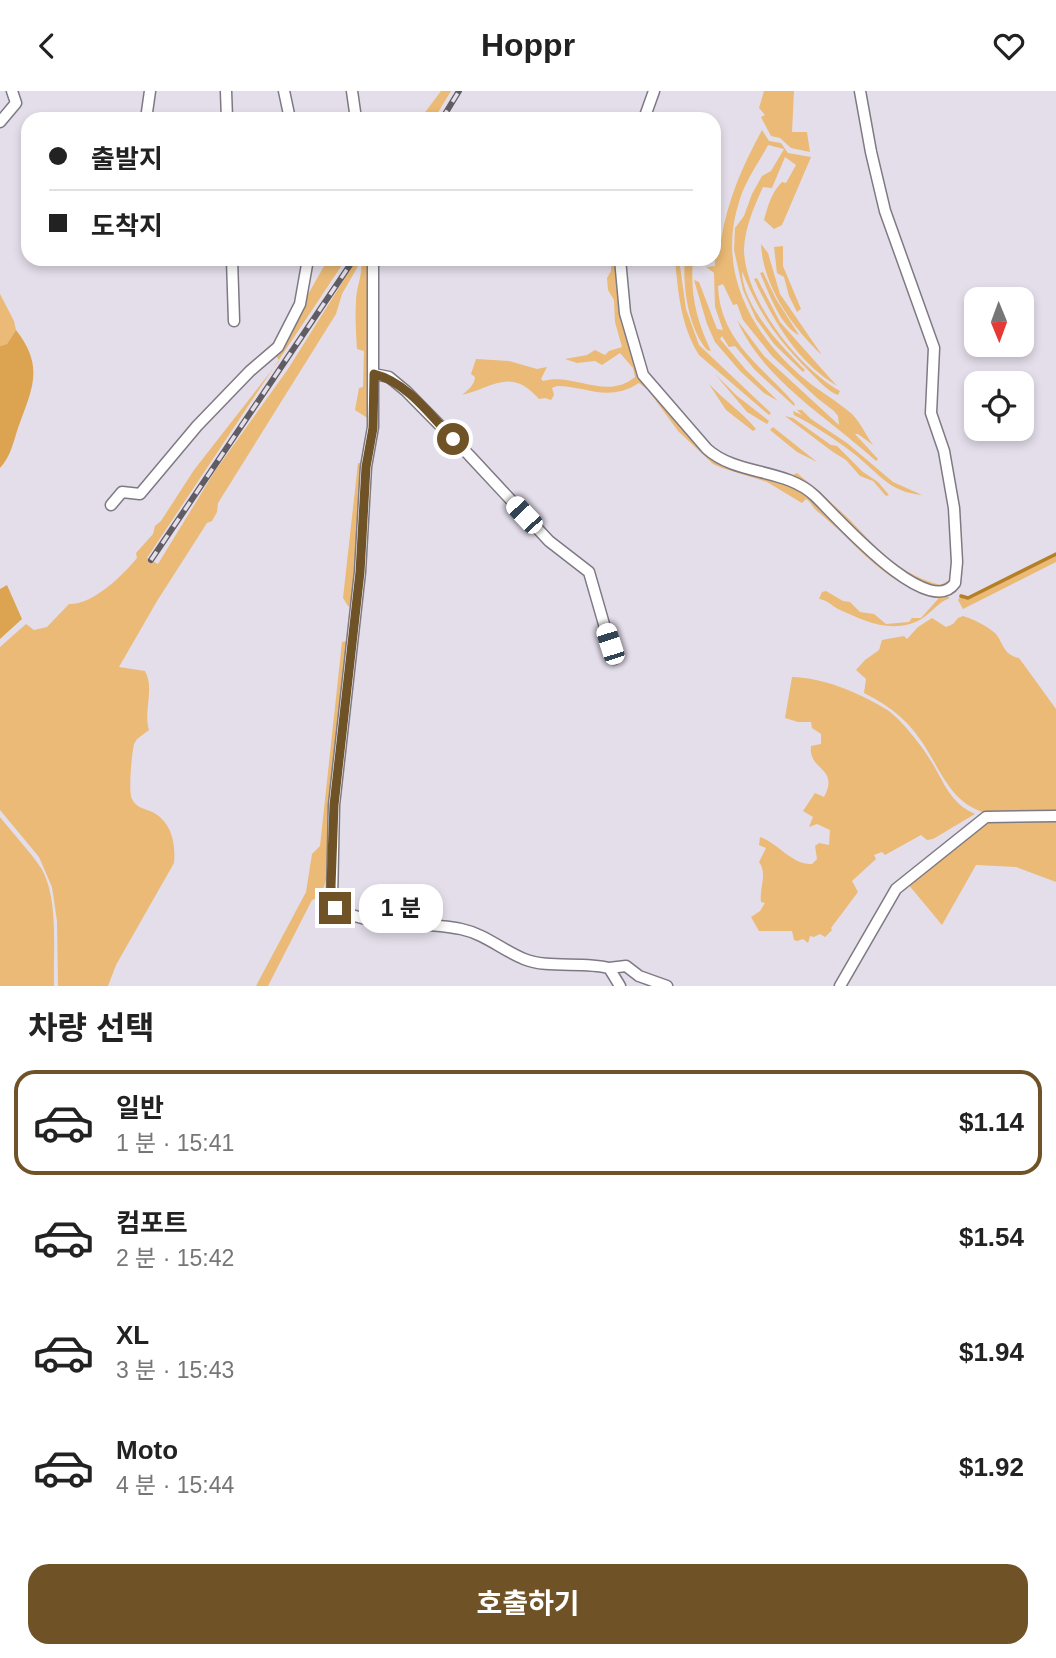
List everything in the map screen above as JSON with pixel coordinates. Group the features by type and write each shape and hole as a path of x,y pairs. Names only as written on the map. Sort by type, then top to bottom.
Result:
{"street":[{"path":"0,122 16,103 12,91"},
{"path":"147,112 150,91"},
{"path":"226,91 227,112"},
{"path":"284,91 288,112"},
{"path":"352,91 355,112"},
{"path":"646,112 653,91"},
{"path":"621,266 625,313 643,375 707,449 729,463 800,484 852,531 880,561 919,586 948,591 955,583 956,534 944,451 931,414 934,348 885,211 860,91"},
{"path":"232,266 234,321"},
{"path":"111,505 122,492 140,494 197,426 250,371 278,347 300,304 307,266"},
{"path":"373,266 373,428 366,467 360,572 334,805 331,886 335,908 375,921 462,929 482,936 524,960 609,968 626,966 639,976 667,986"},
{"path":"374,374 389,377 406,391 549,541 589,572 614,659"},
{"path":"840,986 896,889 979,822 986,817 1056,816"},
{"path":"609,968 620,986"}],"shaded area":[{"path":"441,91 451,91 438,112 425,112"},
{"path":"764,91 794,91 792,132 807,132 810,152 791,148 780,138 771,136 761,117 765,115 759,108"},
{"path":"762,130 769,141 781,143 788,153 811,157 782,225 774,229 764,220 769,205 775,191 782,182 786,183 796,165 785,157 772,188 763,187 746,233 746,268 753,289 776,330 807,366 840,391 838,395 819,381 778,336 755,300 742,271 744,284 756,312 775,338 805,370 803,372 774,344 756,319 743,290 734,250 735,228 744,216 762,176 771,171 784,149 768,145 745,187 733,227 732,252 743,298 753,320 783,359 855,417 873,445 855,434 878,459 876,461 799,397 763,362 737,320 764,356 839,425 834,411 772,356 743,320 737,304 733,305 723,284 718,286 726,322 745,351 794,406 755,370 735,346 729,347 722,336 720,339 746,370 778,401 764,393 740,371 715,342 707,324 694,280 699,282 717,329 723,330 715,307 714,273 706,267 721,266 721,240 728,211 748,157"},
{"path":"761,244 768,253 780,294 822,355 800,332 781,305 767,275"},
{"path":"783,246 783,266 801,309 797,312 784,277 777,273 774,247"},
{"path":"324,266 341,266 279,360 275,353"},
{"path":"353,266 358,266 342,294 336,314 218,503 212,521 207,523 157,601 119,667 145,671 148,678 149,730 134,744 131,795 137,806 157,815 167,826 173,840 174,863 116,965 108,986 58,986 57,921 52,887 39,857 0,810 0,647 26,624 34,630 47,627 69,604 88,600 107,588 137,558 136,553 153,534 155,526 194,470 273,369 147,558 158,564 215,471 288,369"},
{"path":"361,266 368,266 369,419 355,410 359,388 363,387 364,351 357,349 356,319 356,296"},
{"path":"611,266 618,266 632,353 708,454 798,486 872,557 950,598 917,621 900,626 882,625 865,620 819,599 822,592 826,591 850,602 860,612 874,614 886,624 921,618 938,599 885,573 806,499 802,503 767,482 713,464 678,431 648,390 639,383 628,389 607,393 557,386 552,388 554,395 551,400 539,399 529,389 511,382 493,384 462,395 473,383 475,377 471,374 476,359 509,361 537,369 547,367 541,379 543,381 555,379 613,386 624,384 635,377 633,368 620,353 602,365 595,361 577,363 565,359 587,355 595,350 605,355 622,347 615,322 614,300 608,290 607,278"},
{"path":"676,266 680,266 686,309 699,345 771,413 769,415 699,355 688,333 679,297"},
{"path":"685,266 693,266 695,306 711,351 707,350 701,341 691,319"},
{"path":"763,272 776,299 799,335 786,325 776,308 760,273"},
{"path":"757,278 780,322 837,386 810,365 788,339 761,294 754,279"},
{"path":"0,294 16,330 7,344 0,346"},
{"path":"16,330 31,355 33,378 11,449 0,468 0,346 7,344"},
{"path":"715,374 769,421 767,424 747,412"},
{"path":"709,384 756,429 753,431 726,410"},
{"path":"797,410 802,410 847,443 893,482 922,495 900,490 884,480 853,453 794,415 793,411 802,415"},
{"path":"785,416 793,418 831,445 837,446 889,495 886,496 873,481 860,476 846,460"},
{"path":"773,427 817,462 797,452 770,430"},
{"path":"358,463 362,463 352,607 348,606 343,598"},
{"path":"780,473 793,475 797,473 844,514 880,551 902,568 926,581 941,585 954,577 951,582 938,589 912,578"},
{"path":"1056,555 1056,562 963,609 958,600 960,597 969,599"},
{"path":"7,585 22,619 0,639 0,589"},
{"path":"963,616 995,633 1006,651 1019,658 1056,709 1056,814 986,813 963,802 910,726 889,708 864,693 866,679 856,670 879,650 882,640 904,636 907,639 918,627 932,618 946,627"},
{"path":"347,641 336,745 329,870 321,896 312,900 268,986 256,986 306,892 312,854 320,846 342,642"},
{"path":"792,677 840,687 890,712 922,748 948,791 959,804 975,814 933,839 927,840 921,835 885,855 882,852 874,855 876,859 852,881 858,892 832,930 825,937 820,934 810,936 808,943 803,939 794,940 792,931 759,931 751,917 760,911 765,903 761,902 763,872 759,862 766,848 759,845 760,837 798,861 812,864 817,859 815,846 819,843 829,845 830,830 817,824 809,827 813,817 803,811 815,793 824,797 828,780 811,754 811,746 821,744 821,734 812,728 811,722 785,718"},
{"path":"0,817 36,861 47,880 53,909 54,986 0,986"},
{"path":"987,820 1056,820 1056,882 1016,867 976,865 942,925 908,884"}],"waterway":[{"path":"961,596 968,598 1056,554"}],"railway":[{"path":"446,112 459,91"},
{"path":"151,560 349,266"}],"route":[{"path":"335,908 331,886 334,805 360,572 366,467 373,428 374,374 389,377 453,439"}]}
